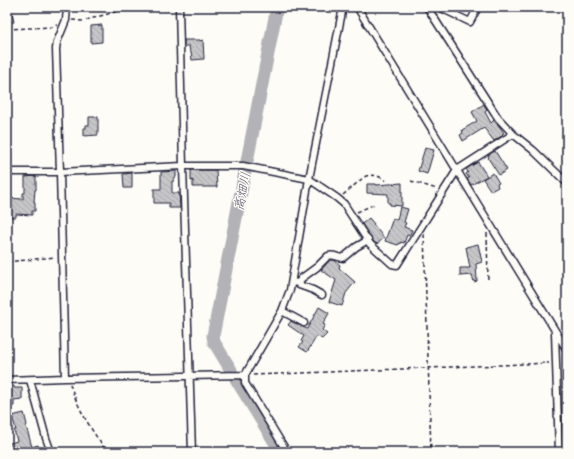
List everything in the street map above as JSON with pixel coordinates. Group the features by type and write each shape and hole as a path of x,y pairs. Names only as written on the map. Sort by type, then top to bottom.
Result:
{"street":[{"path":"66,378 61,256 56,49 57,42 66,20 67,7"},
{"path":"179,7 192,452"},
{"path":"287,452 245,383 245,375 282,311 295,282 309,179 343,7"},
{"path":"357,7 567,350"},
{"path":"427,7 498,118 567,183"},
{"path":"439,7 470,22 478,7"},
{"path":"7,172 60,172 183,166 246,166 309,179 339,199 344,204 370,244 392,264 397,265 457,170 514,134"},
{"path":"295,282 317,267 328,256 333,255 342,258 368,240"},
{"path":"295,282 322,295"},
{"path":"282,311 304,323"},
{"path":"555,331 559,452"},
{"path":"7,380 245,375"},
{"path":"30,380 51,452"}],"path":[{"path":"339,199 367,175 375,175 386,181"},
{"path":"411,181 443,191"},
{"path":"351,215 375,204"},
{"path":"424,222 431,452"},
{"path":"488,282 486,229 489,224"},
{"path":"7,262 61,256"},
{"path":"245,375 556,363"},
{"path":"66,378 74,398 107,452"}],"building":[{"path":"7,7 11,7 14,22 7,23"},
{"path":"102,25 102,42 91,43 91,26"},
{"path":"184,40 203,40 204,59 192,60 189,46 184,46"},
{"path":"484,104 487,110 485,112 491,123 494,120 504,133 502,134 503,135 494,141 484,128 463,141 460,135 463,133 462,130 477,121 472,112"},
{"path":"89,117 98,117 98,135 84,136 84,128 86,128 86,125 89,125"},
{"path":"425,148 434,150 427,174 418,171"},
{"path":"495,151 507,170 499,175 488,158 488,155"},
{"path":"478,162 487,176 471,185 467,179 469,178 466,174 468,172 466,169"},
{"path":"191,170 216,170 217,187 193,187 193,180 191,181"},
{"path":"176,171 176,177 174,178 174,181 172,181 172,193 179,193 180,208 169,208 169,203 154,203 154,189 161,189 161,172"},
{"path":"132,173 132,188 124,188 123,174"},
{"path":"493,173 499,183 497,184 498,187 491,191 483,179"},
{"path":"36,176 34,202 35,211 32,211 32,215 16,214 16,217 7,217 7,198 23,199 23,193 25,193 25,177"},
{"path":"402,183 402,206 390,205 390,203 388,203 388,194 367,193 367,184 376,185"},
{"path":"400,207 408,209 404,227 412,230 409,236 407,235 404,243 400,242 398,245 385,241 393,218 397,220"},
{"path":"369,218 384,238 377,244 373,241 362,224"},
{"path":"478,244 482,262 476,264 477,281 474,282 472,275 460,276 460,268 470,268 466,247"},
{"path":"330,260 334,260 340,265 339,268 355,282 346,293 342,306 329,302 336,280 321,270"},
{"path":"319,307 329,313 323,324 325,325 322,330 327,334 322,339 317,336 307,352 299,347 303,342 301,341 304,336 288,325 291,321 307,329"},
{"path":"7,386 22,388 22,399 14,400 14,406 7,406"},
{"path":"24,413 32,447 38,445 40,452 21,452 24,449 15,452 7,452 7,444 17,441 12,416"}],"waterway":[{"name":"高畑川","path":"231,370 214,342 213,336 277,7"},
{"name":"高畑川","path":"236,379 281,452"}]}
